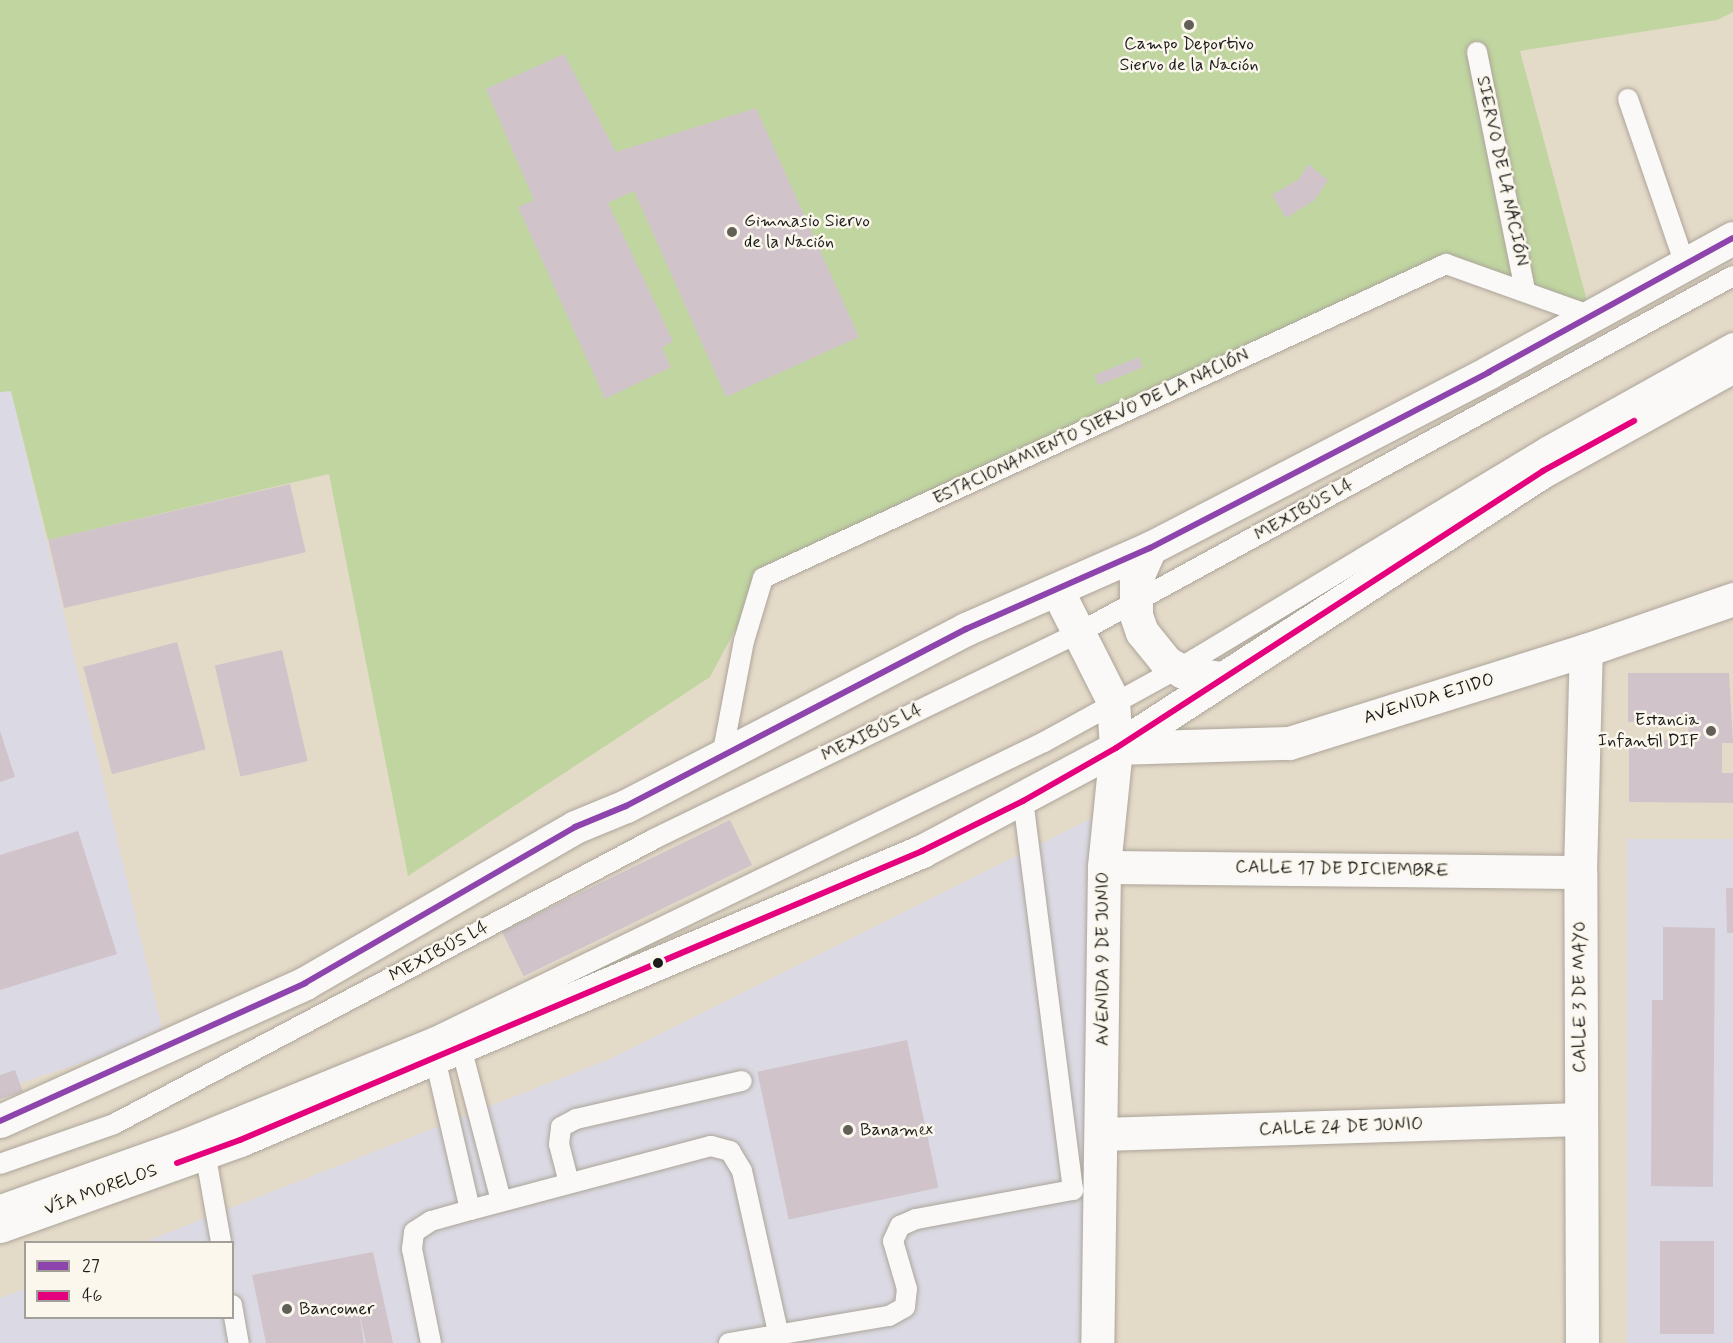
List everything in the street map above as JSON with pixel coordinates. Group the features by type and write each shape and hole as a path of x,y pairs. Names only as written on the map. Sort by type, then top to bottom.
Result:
{"main road":[{"path":"0,1121 305,983 575,826 722,756 966,629 1150,548 1591,316 1733,238"},
{"name":"VÍA MORELOS","path":"0,1226 205,1152 448,1052 922,851 1023,801 1116,748 1543,471 1733,366"},
{"path":"1150,548 1136,580 1135,603 1142,632 1152,648 1177,668 1202,677 1221,678"},
{"name":"AVENIDA 9 DE JUNIO","path":"1057,590 1113,701 1116,748 1104,867 1102,1134 1097,1343"},
{"name":"AVENIDA EJIDO","path":"1116,748 1289,743 1586,650 1733,598"},
{"name":"CALLE 3 DE MAYO","path":"1582,1343 1580,872 1586,650"},
{"name":"CALLE 17 DE DICIEMBRE","path":"1104,867 1580,872"},
{"name":"CALLE 24 DE JUNIO","path":"1102,1134 1580,1119"}],"lane":[{"name":"SIERVO DE LA NACIÓN","path":"1477,52 1525,290"},
{"path":"1628,99 1685,264"},
{"name":"ESTACIONAMIENTO SIERVO DE LA NACIÓN","path":"722,756 744,641 763,578 1446,264 1525,290 1591,316"},
{"name":"MEXIBÚS L4","path":"0,1164 114,1124 654,839 1078,633 1733,276"},
{"path":"0,1205 185,1139 433,1038 1044,742 1113,701 1177,668 1546,447 1733,343"},
{"path":"729,1343 778,1332 889,1316 905,1307 907,1289 893,1241 900,1227 916,1219 1073,1190 1023,801"},
{"path":"448,1052 501,1201"},
{"path":"448,1052 470,1210"},
{"path":"569,1183 559,1144 561,1127 576,1119 742,1081"},
{"path":"431,1343 412,1248 414,1232 431,1221 711,1146 730,1151 742,1171 778,1332"},
{"path":"205,1152 221,1241"},
{"path":"234,1316 239,1343"}],"shaded area":[{"path":"11,390 162,1028 117,1051 0,1090 0,392"},
{"path":"1100,814 1093,1343 0,1343 0,1298 24,1289 24,1319 234,1319 234,1241 147,1241 607,1060"},
{"path":"1627,839 1733,839 1733,1343 1627,1343"}],"green space":[{"path":"0,0 1733,0 1733,12 1717,20 1520,51 1591,316 1446,264 763,578 710,677 408,876 329,474 48,540 11,391 0,392"}],"building":[{"path":"564,54 616,152 756,108 859,337 726,397 634,191 608,203 673,341 662,348 671,367 605,399 518,207 534,200 486,89"},
{"path":"1308,164 1328,180 1315,200 1286,218 1272,195 1299,179"},
{"path":"1139,357 1143,367 1099,385 1094,375"},
{"path":"290,484 306,552 64,608 48,540"},
{"path":"177,642 206,749 112,774 83,667"},
{"path":"282,650 308,761 240,777 215,666"},
{"name":"Estancia Infantil DIF","path":"1628,673 1729,673 1733,743 1722,743 1722,773 1733,773 1733,803 1629,802 1629,740 1688,740 1689,722 1628,722"},
{"path":"0,731 15,777 0,782"},
{"path":"730,820 752,865 524,976 502,931"},
{"path":"78,831 117,954 0,990 0,855"},
{"path":"1726,888 1733,888 1733,933 1727,933"},
{"path":"1663,927 1715,928 1713,1187 1651,1186 1652,1000 1663,1000"},
{"name":"Banamex","path":"907,1040 938,1188 789,1220 757,1072"},
{"path":"15,1070 23,1092 0,1099 0,1075"},
{"path":"1660,1241 1714,1241 1714,1334 1660,1334"},
{"path":"373,1252 393,1343 366,1343 358,1307 364,1343 266,1343 252,1275"}],"transit line":[{"name":"27","path":"0,1121 305,983 575,827 626,806 966,629 1150,548 1489,372 1733,238"},
{"name":"46","path":"177,1163 240,1140 922,851 1023,801 1116,748 1543,471 1634,421"}],"place":[{"name":"Campo Deportivo Siervo de la Nación","path":"1189,25"},
{"name":"Gimnasio Siervo de la Nación","path":"732,232"},
{"name":"Estancia Infantil DIF","path":"1711,731"},
{"name":"Banamex","path":"848,1130"},
{"name":"Bancomer","path":"287,1309"}]}
